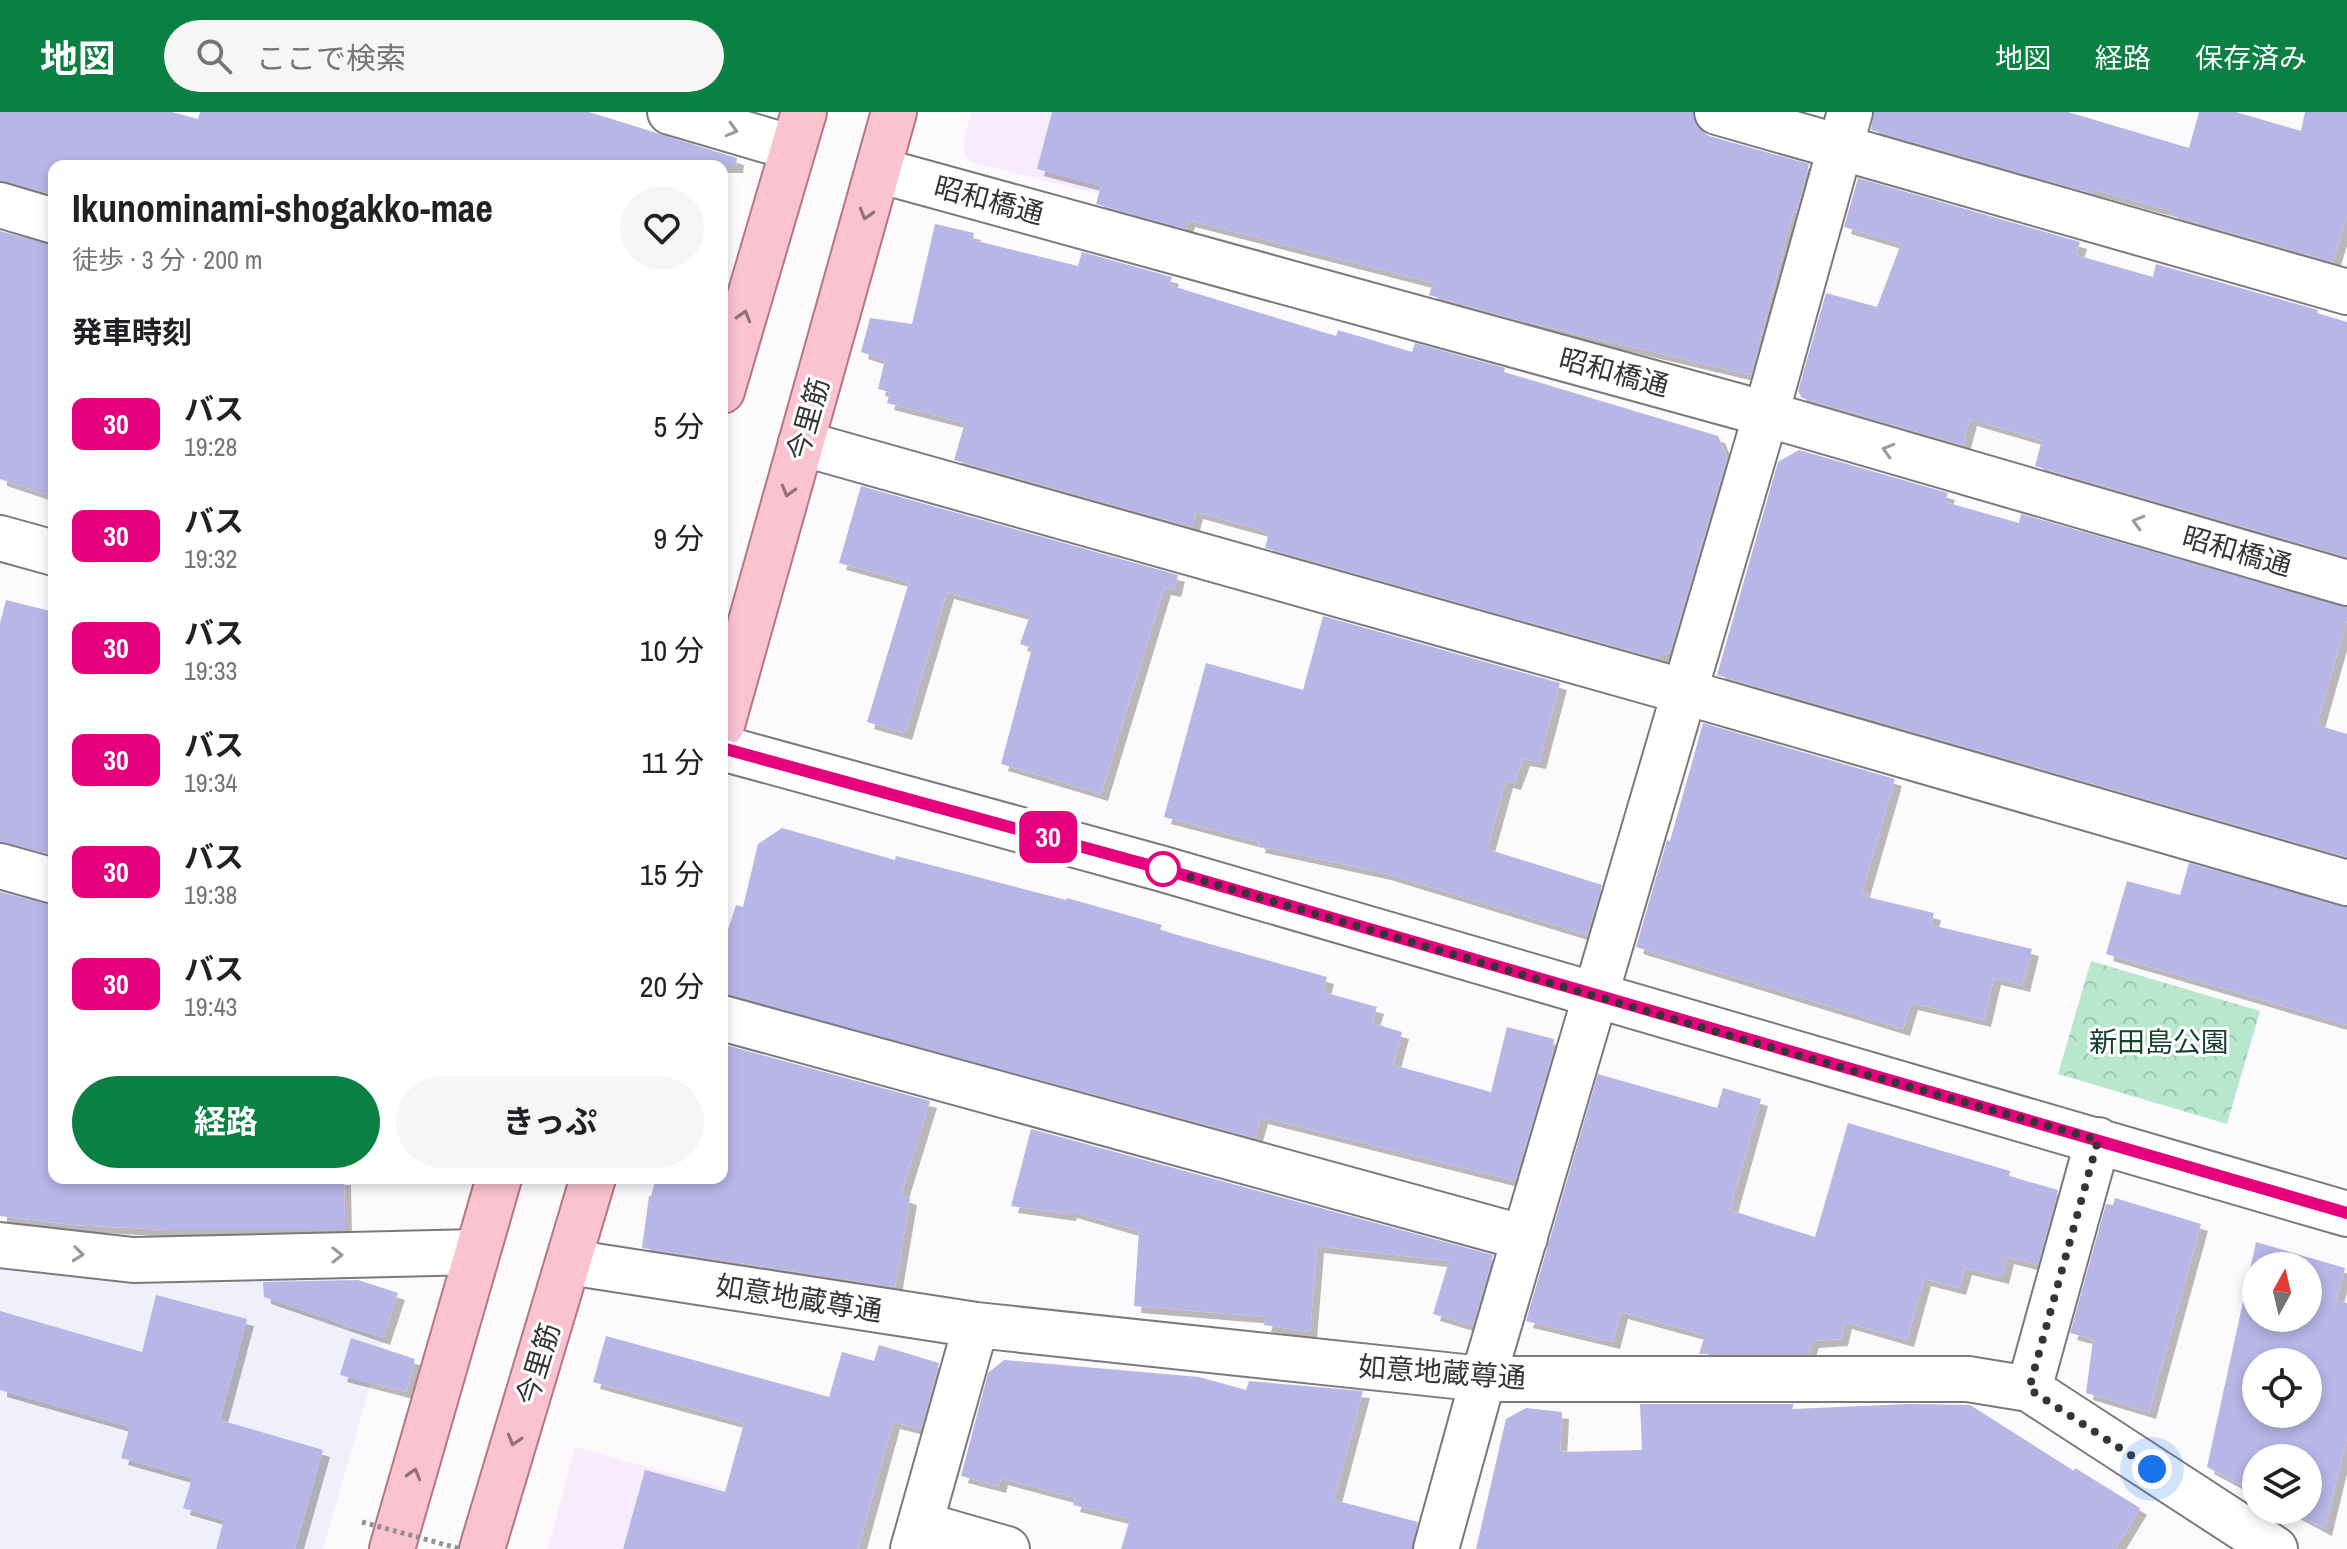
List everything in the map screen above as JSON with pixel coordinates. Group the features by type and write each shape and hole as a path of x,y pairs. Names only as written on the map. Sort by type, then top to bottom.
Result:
{"main road":[{"name":"今里筋","path":"728,704 894,112"},
{"path":"728,370 798,130"},
{"path":"377,1536 477,1252 497,1184"},
{"name":"今里筋","path":"482,1549 591,1184"}],"street":[{"path":"670,112 798,130"},
{"path":"1717,112 1845,130 2347,292"},
{"path":"1436,1549 1766,414 1845,130"},
{"name":"昭和橋通","path":"878,170 1766,414 2347,583"},
{"path":"0,205 48,219"},
{"path":"801,443 1685,692 2347,883"},
{"path":"0,538 48,551"},
{"path":"728,750 1163,869 2347,1214"},
{"path":"0,866 48,879"},
{"path":"728,1020 1525,1238"},
{"path":"2029,1389 2098,1140"},
{"path":"0,1245 133,1260 477,1252"},
{"name":"如意地蔵尊通","path":"569,1262 976,1325 1483,1379 1968,1379 2029,1389 2275,1549"},
{"path":"976,1325 917,1536 1007,1549"}],"path":[{"path":"377,1536 461,1549"}],"shaded area":[{"path":"971,112 1123,112 1102,195 974,163 965,156 963,143"},
{"path":"0,1269 148,1283 347,1271 342,1328 385,1334 323,1549 0,1549"},
{"path":"575,1447 780,1503 768,1549 548,1549"}],"green space":[{"name":"新田島公園","path":"2091,961 2260,1011 2227,1124 2058,1074"}],"building":[{"path":"0,112 172,112 198,119 200,112 589,112 737,158 736,166 728,166 728,160 48,160 48,193 0,181"},
{"path":"1052,112 1693,112 1699,129 1709,136 1809,164 1796,213 1793,212 1751,375 1518,320 1429,295 1433,283 1188,220 1186,229 1096,204 1101,186 1037,169"},
{"path":"1874,112 2068,112 2189,148 2199,112 2236,112 2301,131 2305,112 2347,112 2347,215 2333,262 2170,215 2171,211 2095,190 2094,194 1871,130"},
{"path":"1858,178 2080,242 2076,255 2153,277 2156,264 2318,310 2317,313 2347,322 2347,557 2035,466 2042,440 1970,419 1963,445 1802,398 1798,391 1826,293 1877,307 1901,244 1844,227"},
{"path":"935,224 974,233 973,240 1078,266 1082,252 1172,277 1169,285 1336,336 1338,330 1412,352 1415,343 1505,368 1504,372 1718,436 1727,458 1670,652 1656,658 1265,548 1269,532 1196,512 1192,527 954,460 965,423 887,403 890,392 878,389 885,360 861,352 870,318 912,324"},
{"path":"0,231 48,243 48,495 0,479"},
{"path":"1799,450 1948,493 1945,502 2019,523 2021,514 2347,607 2347,619 2317,725 2347,734 2347,857 1717,675 1778,462"},
{"path":"861,486 1178,575 1174,590 1164,588 1101,794 1001,764 1032,648 1020,644 1030,615 947,592 905,733 867,722 909,582 839,563"},
{"path":"6,600 48,610 48,854 0,842 0,623"},
{"path":"1323,616 1560,683 1539,762 1523,759 1514,783 1506,781 1487,849 1602,885 1587,935 1384,873 1258,846 1259,842 1164,817 1206,663 1303,690"},
{"path":"1703,723 1895,779 1862,893 1868,894 1867,897 1934,913 1931,925 2032,949 2023,985 1994,978 1984,1020 1911,1003 1903,1029 1636,947"},
{"path":"782,828 895,860 896,856 1067,898 1162,925 1160,930 1327,977 1323,992 1377,1007 1372,1023 1402,1032 1393,1065 1491,1092 1507,1027 1554,1039 1551,1060 1515,1181 1261,1117 1255,1138 728,996 728,930 736,905 743,907 758,844"},
{"path":"2189,863 2347,907 2347,1025 2106,954 2127,881 2180,895"},
{"path":"0,892 48,904 48,1184 344,1184 345,1230 172,1230 74,1225 0,1216"},
{"path":"728,1046 930,1101 901,1195 910,1198 895,1287 642,1248 654,1184 728,1184"},
{"path":"1598,1074 1717,1108 1723,1088 1761,1099 1730,1210 1815,1237 1848,1123 2010,1171 2009,1176 2058,1190 2038,1265 2007,1257 2002,1277 1965,1268 1959,1288 1924,1279 1907,1340 1845,1322 1841,1339 1812,1341 1808,1354 1699,1354 1705,1335 1621,1312 1613,1342 1526,1321"},
{"path":"1031,1129 1493,1255 1473,1326 1433,1314 1449,1261 1317,1246 1310,1332 1264,1325 1266,1317 1134,1306 1139,1231 1070,1211 1069,1214 1011,1206"},
{"path":"2115,1198 2201,1224 2149,1412 2086,1393 2093,1339 2070,1333 2106,1204 2113,1205"},
{"path":"2256,1242 2290,1252 2254,1252"},
{"path":"2322,1261 2345,1268 2336,1300 2347,1303 2347,1438 2325,1529 2316,1524 2322,1524 2322,1444 2242,1444 2242,1486 2207,1467 2242,1306 2242,1332 2322,1332"},
{"path":"358,1280 398,1293 383,1338 264,1297 263,1282"},
{"path":"156,1295 247,1319 220,1420 323,1450 295,1549 216,1549 224,1520 183,1508 192,1478 121,1458 130,1427 0,1390 0,1311 142,1352"},
{"path":"606,1336 829,1397 842,1352 874,1361 879,1345 939,1363 921,1429 893,1422 858,1549 623,1549 645,1470 725,1492 744,1423 593,1382"},
{"path":"351,1338 415,1359 406,1392 340,1375"},
{"path":"1004,1360 1199,1377 1246,1390 1249,1381 1363,1391 1334,1500 1418,1522 1412,1549 1121,1549 1130,1519 1073,1505 1075,1498 1001,1478 999,1486 961,1476 988,1373"},
{"path":"1640,1404 1794,1404 1792,1409 1970,1405 2074,1471 2075,1468 2140,1508 2115,1549 1476,1549 1506,1419 1526,1408 1562,1412 1560,1452 1642,1450"}],"bus line":[{"name":"30","path":"728,750 1163,869 2347,1213"}],"route":[{"path":"1163,869 2098,1140 2029,1389 2152,1469"}]}
